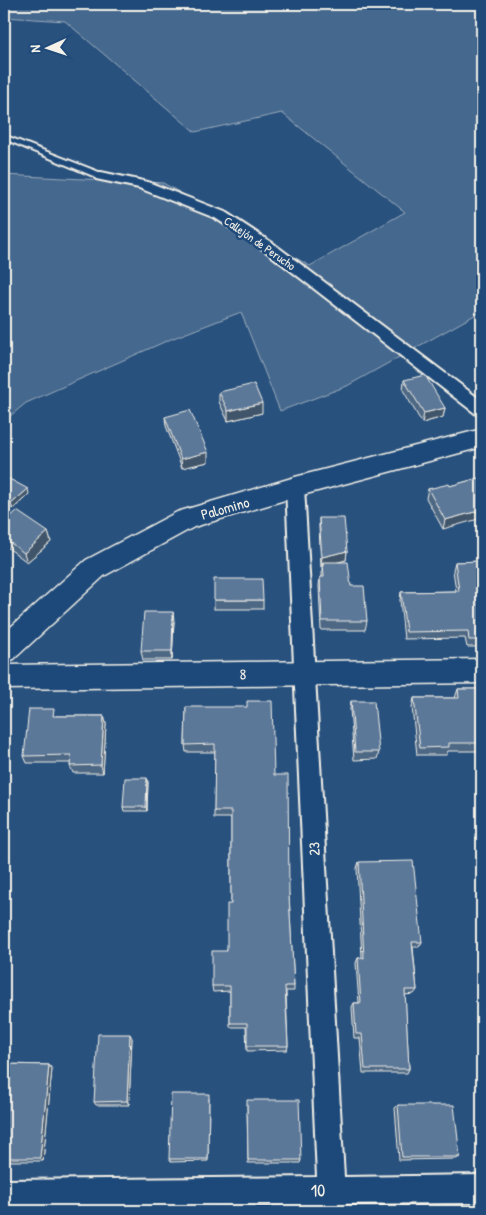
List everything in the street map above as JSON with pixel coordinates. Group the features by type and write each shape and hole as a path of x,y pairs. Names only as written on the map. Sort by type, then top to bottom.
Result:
{"street":[{"name":"Callejón de Perucho","path":"101,176 143,185 220,215 269,247 482,410"},
{"name":"Palomino","path":"4,650 95,568 186,519 295,487 482,438"},
{"name":"23","path":"295,487 331,1200"},
{"name":"8","path":"4,677 482,671"},
{"name":"10","path":"4,1194 331,1200 482,1189"}],"lane":[{"name":"Callejón de Perucho","path":"4,137 101,176"}],"shaded area":[{"path":"4,4 482,4 482,311 347,386 280,411 241,312 171,339 26,403 4,421 4,175 163,183 310,266 405,212 282,113 195,132 65,21 4,17"},
{"path":"308,1199 308,1211 4,1211 4,1200"}],"building":[{"path":"425,375 445,408 424,413 404,380"},
{"path":"254,384 262,403 228,411 219,392"},
{"path":"190,410 208,452 181,459 165,417"},
{"path":"4,476 28,489 11,504 4,500"},
{"path":"482,477 482,510 445,520 428,489 449,484 450,486"},
{"path":"17,511 48,532 24,553 4,538 4,522"},
{"path":"319,518 344,518 347,551 322,557"},
{"path":"482,561 482,640 469,640 468,631 406,632 401,592 459,591 455,562"},
{"path":"323,562 348,562 351,586 364,586 367,621 322,621 320,577 324,577"},
{"path":"214,579 262,579 263,600 214,600"},
{"path":"144,612 173,612 172,651 141,651"},
{"path":"458,689 482,689 482,743 449,743 449,747 420,748 414,698 459,698"},
{"path":"247,701 272,701 274,775 288,775 289,895 294,986 285,986 288,1046 247,1046 247,1023 230,1023 230,986 212,986 212,951 227,951 227,904 231,904 231,811 214,811 215,744 185,745 186,707 247,707"},
{"path":"351,701 374,701 379,752 355,752"},
{"path":"29,709 54,709 53,716 104,716 101,765 70,766 71,755 24,756"},
{"path":"125,778 147,778 146,807 123,807"},
{"path":"413,861 422,942 412,942 417,990 405,990 409,1069 365,1069 362,1034 356,1034 354,1003 361,1003 358,958 364,958 359,862"},
{"path":"98,1034 130,1034 127,1101 94,1102"},
{"path":"4,1064 49,1065 40,1158 4,1158"},
{"path":"171,1094 209,1094 208,1159 169,1159"},
{"path":"247,1100 299,1100 301,1160 248,1160"},
{"path":"398,1105 454,1105 460,1157 402,1157"}]}
